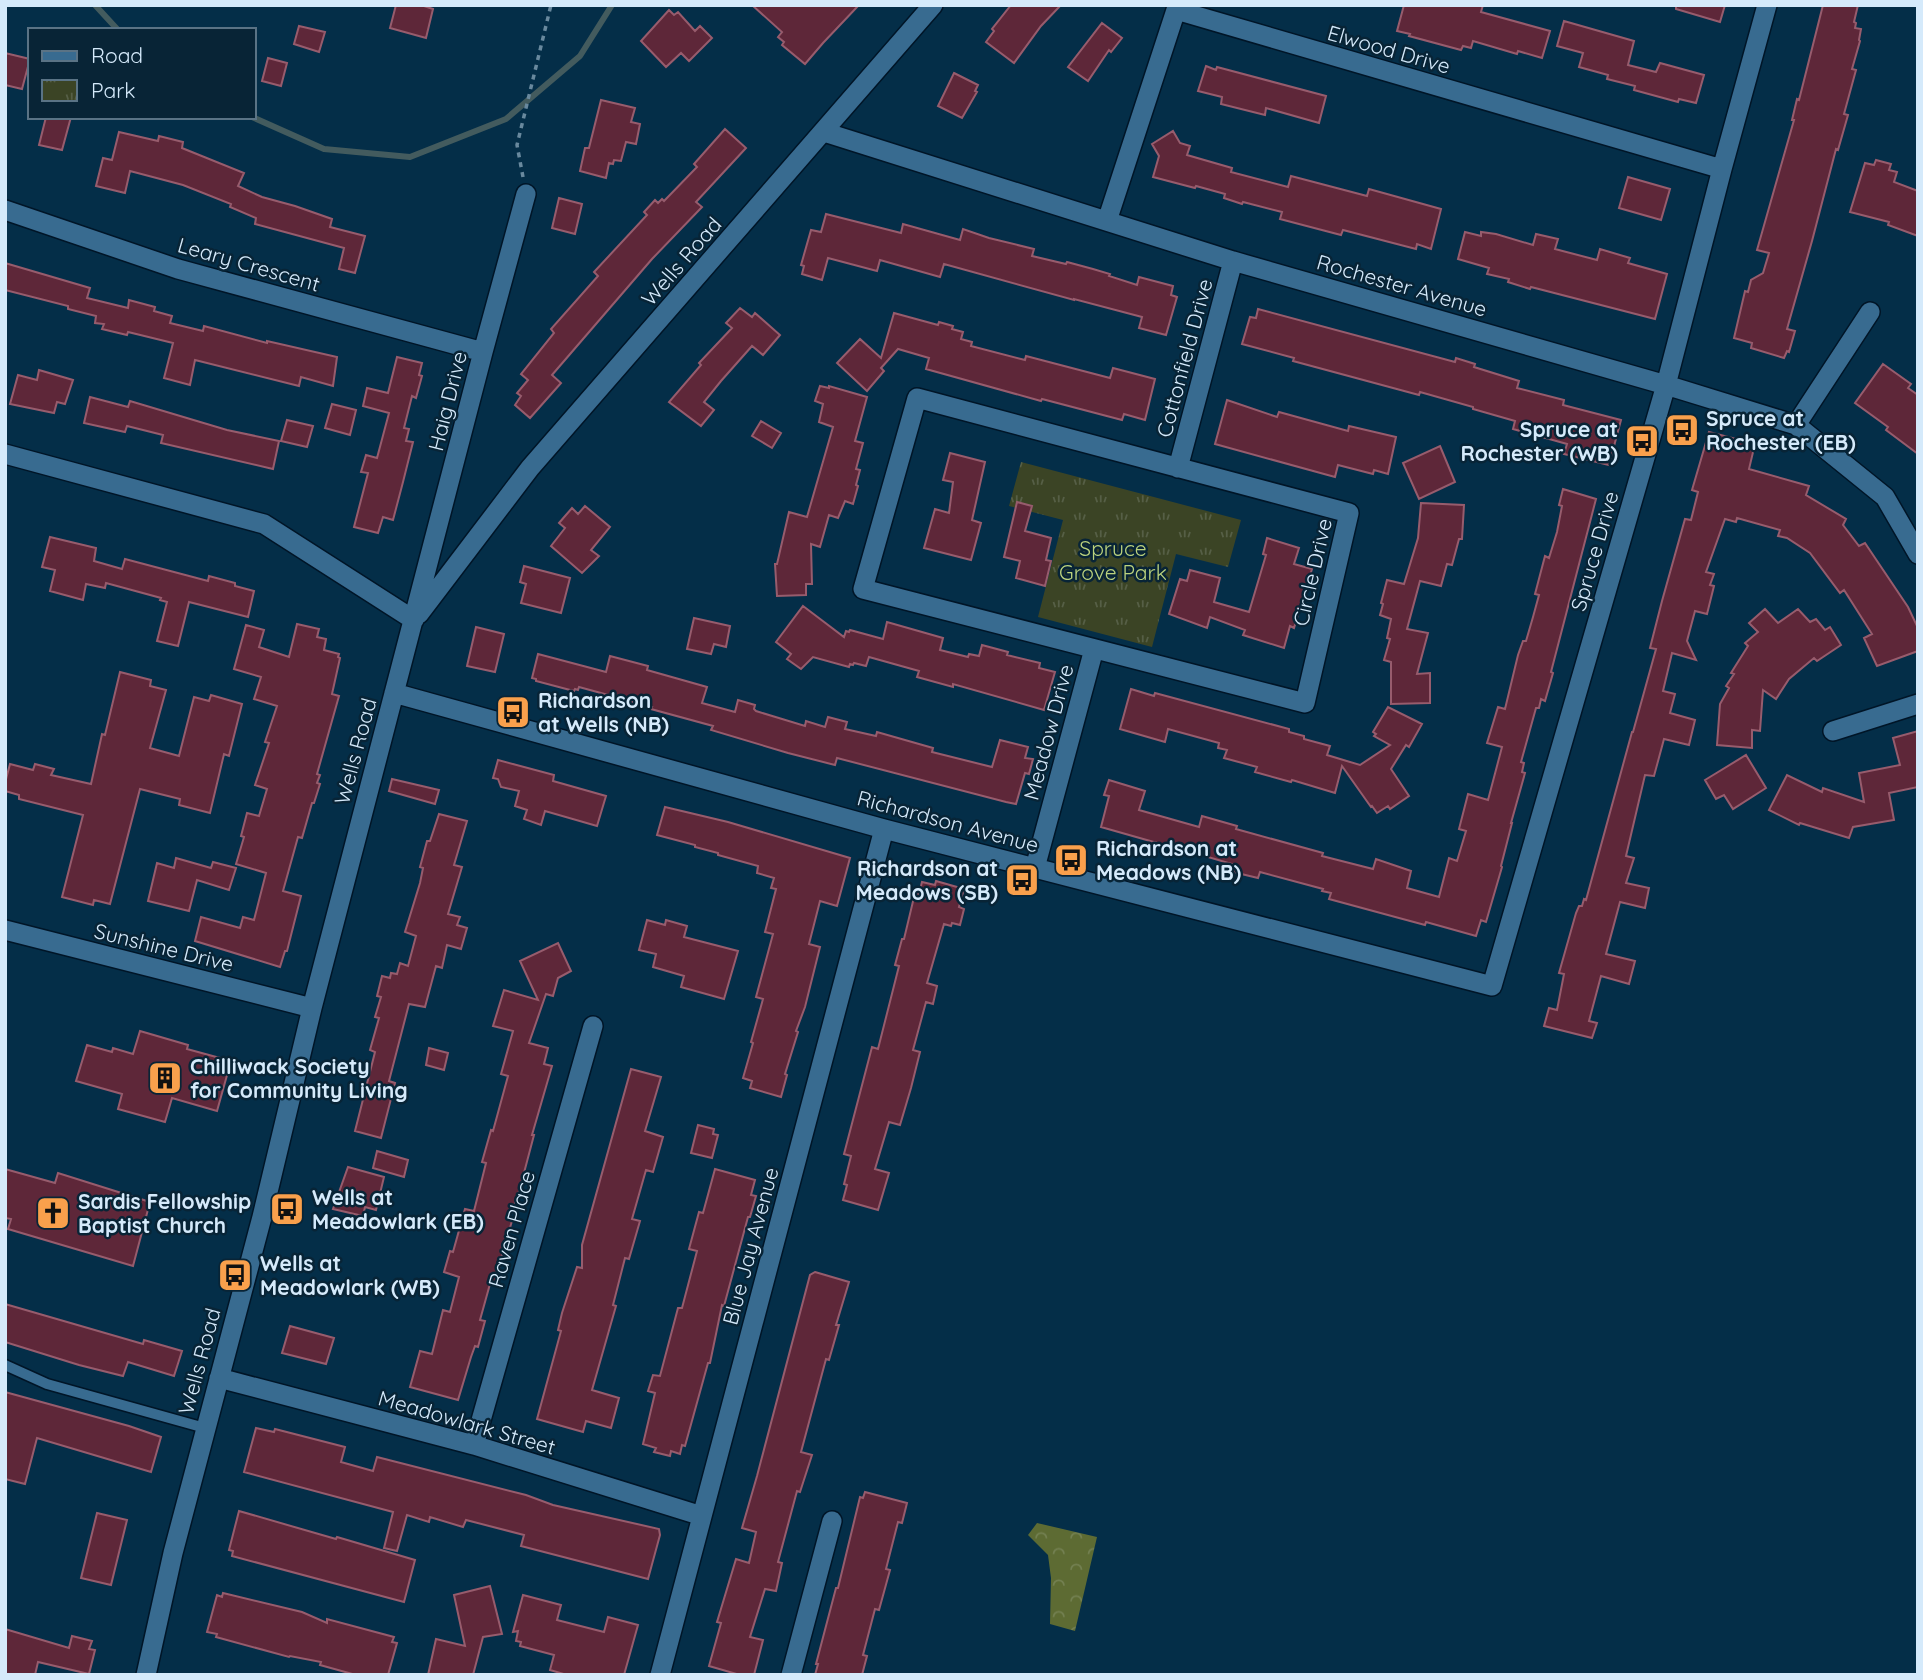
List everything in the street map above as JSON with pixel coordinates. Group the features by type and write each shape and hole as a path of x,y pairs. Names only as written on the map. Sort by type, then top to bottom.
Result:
{"street":[{"name":"Wells Road","path":"146,1675 173,1553 262,1217 312,1008 414,620 530,468 933,5"},
{"name":"Spruce Drive","path":"1492,986 1666,385 1767,5"},
{"name":"Elwood Drive","path":"1107,221 1176,10 1722,169"},
{"name":"Rochester Avenue","path":"824,132 1233,261 1797,425 1885,497 1918,554"},
{"name":"Haig Drive","path":"414,620 526,194"},
{"name":"Leary Crescent","path":"5,210 178,270 483,352"},
{"name":"Cottonfield Drive","path":"1178,468 1233,261"},
{"path":"1797,425 1870,312"},
{"name":"Circle Drive","path":"917,398 1349,513 1305,703 1094,649 863,589 917,398"},
{"path":"5,454 264,524 414,620"},
{"name":"Meadow Drive","path":"1035,868 1094,649"},
{"name":"Richardson Avenue","path":"394,693 884,829 1492,986"},
{"path":"1833,730 1918,704"},
{"name":"Blue Jay Avenue","path":"660,1675 884,829"},
{"name":"Sunshine Drive","path":"5,930 312,1008"},
{"name":"Raven Place","path":"474,1445 593,1026"},
{"name":"Meadowlark Street","path":"219,1378 474,1445 702,1516"},
{"path":"792,1675 832,1521"}],"lane":[{"path":"5,1365 47,1384 205,1428"}],"path":[{"path":"526,194 517,145 551,5"}],"green space":[{"name":"Spruce Grove Park","path":"1021,462 1241,520 1228,567 1176,554 1152,647 1038,617 1063,520 1009,506"},
{"path":"1037,1523 1097,1537 1075,1631 1050,1624 1051,1578 1048,1555 1028,1535"}],"building":[{"path":"396,5 421,5 433,9 426,38 390,28"},
{"path":"752,5 859,5 805,64 782,45 784,42 778,37 782,32"},
{"path":"1011,5 1061,5 1041,26 1014,63 986,42 994,31 992,29"},
{"path":"1404,5 1483,5 1481,12 1550,31 1542,58 1473,41 1471,48 1463,46 1461,50 1397,31"},
{"path":"1676,5 1725,5 1720,22 1676,9"},
{"path":"1823,5 1858,5 1854,22 1855,28 1861,29 1860,41 1852,69 1856,70 1844,114 1848,115 1838,150 1836,149 1787,329 1795,331 1789,352 1787,351 1784,358 1751,348 1752,343 1734,338 1745,291 1748,292 1751,280 1763,273 1769,253 1757,250"},
{"path":"669,10 674,15 678,12 695,31 700,26 712,38 689,61 681,53 666,67 641,41"},
{"path":"1564,21 1634,41 1628,65 1656,72 1660,63 1704,75 1696,103 1679,99 1678,102 1634,90 1635,86 1607,79 1608,75 1579,67 1583,53 1557,46"},
{"path":"1102,23 1122,38 1111,52 1109,50 1088,81 1068,67"},
{"path":"299,26 325,32 319,52 294,44"},
{"path":"5,53 28,59 22,89 5,85"},
{"path":"268,58 287,63 281,86 262,81"},
{"path":"1206,66 1326,96 1319,123 1266,108 1265,115 1221,104 1222,97 1198,91"},
{"path":"954,73 978,85 975,91 977,92 962,118 938,106"},
{"path":"601,100 635,108 631,122 640,124 636,144 626,142 621,161 614,160 613,164 609,163 606,178 580,171 585,148 589,148"},
{"path":"46,119 70,119 62,150 39,145"},
{"path":"725,129 746,148 696,202 702,207 652,259 552,375 561,383 530,418 515,405 521,396 517,393 528,380 521,374 554,333 551,329 598,276 594,272 647,215 644,212 655,200 658,203 662,199 664,201 697,167 694,164"},
{"path":"1173,131 1180,143 1190,146 1187,155 1232,168 1231,172 1288,187 1291,176 1367,196 1369,189 1441,209 1431,249 1417,244 1416,249 1343,230 1341,235 1280,219 1282,212 1243,202 1242,204 1224,198 1225,194 1153,177 1159,156 1152,144"},
{"path":"119,132 158,141 159,136 183,142 182,148 244,173 238,186 262,197 332,219 330,227 365,236 355,273 339,269 344,248 255,224 256,218 230,207 231,204 183,185 130,171 125,193 96,186 103,158 112,160"},
{"path":"1876,160 1891,164 1889,170 1897,172 1894,182 1918,191 1918,236 1888,225 1889,222 1850,212 1865,163 1874,165"},
{"path":"1628,177 1670,189 1661,220 1619,208"},
{"path":"559,198 582,204 575,234 552,228"},
{"path":"826,214 901,233 903,224 960,240 963,229 1034,249 1032,256 1093,269 1137,285 1139,277 1173,286 1171,295 1177,297 1166,335 1139,328 1142,317 944,264 940,277 880,260 877,271 828,258 822,280 802,274 804,266 801,265 811,230 821,232"},
{"path":"1465,232 1481,236 1481,232 1496,234 1533,245 1536,234 1558,239 1555,249 1597,260 1600,249 1630,258 1628,263 1667,274 1655,319 1531,287 1530,289 1508,282 1509,279 1487,274 1489,268 1458,259"},
{"path":"5,263 90,288 87,298 128,308 129,300 155,307 154,311 172,316 170,323 203,331 204,326 267,343 337,357 333,386 301,377 299,386 195,360 190,385 164,378 173,343 102,329 104,324 95,323 96,316 5,290"},
{"path":"740,308 752,317 755,313 780,335 763,355 752,346 721,381 704,402 714,410 701,426 669,402 701,365 699,363 732,328 726,323"},
{"path":"1258,309 1455,362 1456,358 1475,364 1474,367 1519,381 1517,388 1564,400 1563,405 1621,420 1609,465 1564,454 1567,444 1513,429 1515,421 1473,407 1293,361 1294,358 1242,344 1250,317 1256,318"},
{"path":"894,313 938,325 939,322 953,326 952,329 963,332 961,339 972,342 971,346 1025,360 1026,356 1110,378 1113,368 1155,379 1145,420 1124,414 1122,420 926,369 929,358 898,349 881,368 884,371 867,391 837,363 860,339 881,358"},
{"path":"397,357 422,363 419,375 422,376 416,398 412,396 404,428 409,429 406,441 413,442 393,520 383,517 378,533 354,527 368,473 361,472 366,455 377,458 389,413 363,406 367,388 388,393"},
{"path":"1883,364 1911,384 1908,388 1918,395 1918,454 1886,430 1888,427 1855,403"},
{"path":"39,370 73,380 65,404 57,402 54,413 10,404 18,375 37,380"},
{"path":"820,386 867,397 855,441 863,443 856,469 860,470 856,485 858,486 853,504 845,501 838,518 829,515 820,547 811,544 812,584 806,584 806,595 777,596 775,564 789,512 807,517 833,427 819,422 823,404 815,401"},
{"path":"90,397 128,407 130,401 227,430 279,441 273,469 161,443 163,435 127,426 125,432 84,423"},
{"path":"1227,400 1277,417 1279,412 1348,431 1349,426 1396,437 1388,474 1374,470 1373,474 1338,465 1335,477 1215,444"},
{"path":"332,404 356,410 350,435 325,428"},
{"path":"287,420 313,426 307,447 281,441"},
{"path":"761,421 781,433 772,448 752,436"},
{"path":"1709,432 1744,441 1744,445 1754,448 1749,469 1809,486 1806,495 1846,519 1843,525 1859,546 1865,543 1908,607 1918,628 1918,651 1877,666 1864,638 1872,634 1844,590 1840,593 1810,553 1787,538 1778,536 1780,530 1737,518 1736,522 1725,519 1706,572 1714,574 1707,614 1695,611 1687,641 1696,660 1672,653 1663,691 1675,694 1670,713 1695,720 1689,745 1664,739 1654,776 1645,775 1626,856 1634,858 1626,883 1649,888 1645,908 1620,902 1606,954 1635,961 1629,984 1601,976 1589,1021 1597,1023 1592,1038 1544,1026 1549,1008 1557,1010 1564,974 1559,973 1576,913 1584,899 1586,900 1633,732 1656,649 1650,648 1662,601 1685,519 1691,520 1698,492 1692,490"},
{"path":"1440,446 1455,482 1419,499 1403,463"},
{"path":"950,453 985,462 972,520 981,523 971,560 924,548 935,509 949,513 953,482 943,480"},
{"path":"1563,489 1596,499 1551,672 1553,673 1545,701 1541,699 1539,708 1536,708 1521,762 1524,763 1522,772 1525,773 1502,867 1486,922 1481,920 1476,936 1329,899 1331,893 1322,891 1323,889 1260,872 1258,878 1233,872 1235,865 1208,857 1207,852 1184,846 1182,850 1101,827 1109,796 1104,795 1109,780 1145,791 1139,810 1199,827 1202,816 1237,826 1236,829 1323,853 1322,856 1373,869 1376,859 1411,871 1407,888 1439,897 1449,858 1457,861 1466,831 1459,829 1468,794 1488,800 1502,747 1487,743 1498,707 1505,709 1518,655 1523,641 1526,641 1539,595 1535,594 1545,556 1549,558 1557,532"},
{"path":"1017,502 1032,506 1025,531 1051,538 1046,560 1051,561 1045,586 1016,578 1020,561 1004,557"},
{"path":"1421,503 1464,505 1462,539 1459,539 1452,565 1447,564 1441,586 1420,581 1407,629 1428,633 1417,674 1430,673 1430,703 1391,704 1391,662 1384,660 1390,639 1387,638 1391,619 1380,615 1381,603 1387,580 1404,584 1418,538"},
{"path":"585,506 610,527 591,550 599,556 582,573 551,546 565,528 559,523 572,508 578,514"},
{"path":"50,537 96,548 94,561 122,569 125,559 208,581 209,576 235,583 235,586 254,591 248,617 189,602 178,646 157,641 167,602 160,600 161,598 106,583 105,588 86,584 83,600 50,591 55,570 42,567"},
{"path":"1267,538 1299,548 1294,564 1312,569 1294,628 1290,626 1284,648 1243,635 1245,630 1210,617 1207,628 1169,614 1180,579 1187,581 1190,570 1220,578 1214,602 1249,612 1266,555 1263,554"},
{"path":"524,566 570,578 561,613 521,603 526,584 520,582"},
{"path":"803,606 844,637 846,631 850,630 883,639 887,622 943,638 940,650 968,657 969,654 979,656 982,645 1008,652 1007,655 1040,663 1039,668 1055,672 1044,710 953,684 953,687 917,677 919,671 869,657 866,666 854,663 849,667 813,657 801,669 787,659 791,654 776,642"},
{"path":"1765,609 1778,623 1798,609 1810,622 1816,619 1825,630 1830,627 1841,645 1817,661 1814,658 1789,679 1776,699 1763,690 1760,731 1752,730 1752,748 1717,745 1720,704 1729,688 1726,686 1748,646 1745,643 1758,632 1749,623"},
{"path":"694,618 730,626 726,647 714,644 711,654 687,649"},
{"path":"297,624 319,629 317,637 326,639 324,650 339,654 332,694 339,696 317,774 320,775 317,783 320,784 302,838 298,837 283,891 301,896 287,951 280,967 195,941 201,917 240,928 243,917 254,920 266,873 236,864 244,837 241,836 247,813 259,816 267,789 255,785 269,743 265,742 277,706 254,699 261,677 234,669 246,625 264,630 259,647 289,657"},
{"path":"476,627 504,634 495,672 467,666"},
{"path":"538,654 606,672 610,656 707,687 702,703 735,712 738,700 755,705 756,711 805,726 806,721 825,727 828,717 847,722 845,729 876,736 877,732 933,748 932,752 992,767 1000,740 1028,747 1025,758 1033,759 1029,774 1025,773 1016,804 1006,802 837,758 835,765 788,753 711,730 713,726 651,709 652,707 579,687 574,691 536,681 532,678"},
{"path":"120,672 151,680 150,686 166,690 150,748 179,756 194,697 209,701 211,695 242,704 229,756 224,754 210,813 179,805 180,799 140,789 110,904 94,900 93,905 62,897 83,815 19,799 19,795 5,791 5,783 10,764 33,770 35,764 54,769 51,775 91,784"},
{"path":"1131,689 1289,729 1289,732 1304,736 1304,739 1330,746 1327,755 1360,765 1390,745 1374,736 1376,734 1373,732 1388,707 1422,724 1409,747 1406,745 1391,769 1409,796 1390,809 1388,806 1377,813 1342,766 1335,793 1255,772 1257,767 1224,758 1227,750 1218,748 1219,743 1168,729 1165,742 1120,729"},
{"path":"1918,731 1918,787 1889,793 1894,820 1853,827 1849,838 1800,823 1799,825 1769,810 1787,775 1822,792 1823,788 1864,802 1859,773 1900,765 1893,738"},
{"path":"1746,755 1766,788 1733,809 1724,795 1716,799 1705,780"},
{"path":"498,760 554,775 553,781 606,796 597,826 545,811 541,825 524,819 527,810 515,806 519,791 501,787 498,779 493,778"},
{"path":"392,779 439,790 435,804 389,791"},
{"path":"665,807 728,822 850,858 837,906 820,901 809,944 820,947 781,1097 750,1088 752,1081 743,1078 763,999 756,997 773,934 765,932 776,889 771,888 774,878 757,873 758,866 657,835"},
{"path":"439,814 467,821 454,865 462,867 448,914 460,917 457,925 467,928 461,949 447,945 442,968 436,966 425,1007 409,1004 389,1081 395,1083 381,1138 355,1131 375,1052 370,1050 379,1018 375,1017 381,997 377,996 382,976 390,978 391,973 397,974 400,963 408,966 416,936 405,932 420,883 423,868 420,867 427,841 430,841"},
{"path":"176,858 211,868 213,862 236,868 229,890 197,880 189,911 148,901 157,863 174,868"},
{"path":"936,881 964,889 959,907 964,909 960,925 944,924 927,983 937,986 933,1004 926,1002 913,1050 920,1052 911,1088 900,1125 889,1122 875,1169 889,1173 878,1210 843,1200 851,1156 844,1154 872,1047 878,1049 899,966 895,965 915,893 919,894 922,882 935,885"},
{"path":"647,920 665,925 666,920 687,926 684,937 738,951 724,999 681,987 684,976 653,967 656,954 639,950"},
{"path":"558,943 571,971 558,978 553,996 546,994 529,1043 548,1048 544,1064 552,1066 509,1220 512,1221 497,1276 494,1285 490,1284 480,1320 485,1321 478,1347 475,1346 458,1400 410,1387 420,1351 432,1354 443,1310 450,1312 459,1277 444,1272 450,1251 453,1252 465,1209 474,1211 486,1163 482,1162 508,1076 501,1074 513,1031 493,1026 504,990 538,1000 520,961"},
{"name":"Chilliwack Society for Community Living","path":"140,1031 188,1045 187,1049 231,1061 217,1111 172,1098 165,1122 118,1109 122,1094 76,1081 87,1045 133,1054"},
{"path":"429,1048 448,1053 444,1070 426,1065"},
{"path":"631,1069 661,1077 645,1131 663,1137 653,1172 646,1170 632,1219 640,1221 629,1259 625,1258 613,1305 616,1306 592,1390 619,1398 611,1428 586,1421 583,1432 537,1419 561,1331 558,1330 562,1313 577,1267 582,1268 582,1245"},
{"path":"698,1125 714,1129 713,1134 718,1135 712,1158 691,1153"},
{"path":"377,1151 408,1160 404,1177 373,1168"},
{"path":"348,1167 384,1177 376,1210 365,1207 363,1216 333,1209"},
{"name":"Sardis Fellowship Baptist Church","path":"5,1169 55,1183 58,1173 150,1202 133,1266 8,1229 11,1219 5,1218"},
{"path":"715,1169 755,1180 751,1195 756,1196 724,1306 722,1305 710,1363 685,1446 682,1445 680,1454 671,1451 670,1456 654,1452 656,1448 643,1444 655,1393 648,1391 653,1375 660,1376 678,1308 682,1308 697,1251 689,1249 699,1212 703,1213"},
{"path":"815,1272 849,1282 801,1452 812,1455 800,1492 797,1491 778,1562 782,1563 776,1591 765,1589 750,1637 763,1640 754,1675 740,1675 709,1666 721,1623 717,1622 736,1559 749,1563 756,1532 742,1528 810,1275"},
{"path":"5,1304 143,1344 144,1340 182,1351 174,1376 128,1362 123,1376 5,1342"},
{"path":"290,1326 334,1338 326,1364 282,1353"},
{"path":"5,1392 161,1437 151,1472 37,1438 25,1484 5,1479"},
{"path":"256,1428 274,1432 275,1429 345,1447 341,1462 373,1471 377,1457 526,1495 553,1505 659,1529 660,1535 648,1579 521,1546 524,1535 466,1520 463,1527 430,1517 429,1522 407,1515 397,1551 384,1548 393,1512 244,1472"},
{"path":"865,1492 907,1503 902,1523 898,1522 886,1569 890,1570 879,1610 875,1609 863,1655 867,1656 862,1675 815,1675 860,1497 863,1498"},
{"path":"239,1511 415,1560 404,1602 232,1556 233,1551 229,1550"},
{"path":"97,1513 127,1520 111,1585 81,1578"},
{"path":"490,1586 502,1634 483,1637 473,1675 428,1675 436,1639 465,1646 454,1595"},
{"path":"223,1593 302,1612 327,1623 327,1619 394,1637 392,1642 397,1643 388,1675 356,1675 320,1665 321,1662 289,1657 216,1637 217,1634 207,1632 217,1595 222,1597"},
{"path":"523,1595 561,1605 557,1620 604,1632 608,1617 638,1625 624,1675 567,1675 550,1670 554,1655 520,1646 521,1642 516,1641 518,1631 513,1632"},
{"path":"5,1629 69,1648 72,1636 92,1641 89,1649 95,1650 89,1674 38,1662 35,1675 5,1675"}],"waterway":[{"path":"95,5 116,28"},
{"path":"256,119 324,149 410,157 506,119 580,56 612,5"}],"place":[{"name":"Spruce at Rochester (EB)","path":"1682,430"},
{"name":"Spruce at Rochester (WB)","path":"1642,441"},
{"name":"Richardson at Wells (NB)","path":"513,712"},
{"name":"Richardson at Meadows (NB)","path":"1071,860"},
{"name":"Richardson at Meadows (SB)","path":"1022,880"},
{"name":"Chilliwack Society for Community Living","path":"165,1078"},
{"name":"Wells at Meadowlark (EB)","path":"287,1209"},
{"name":"Sardis Fellowship Baptist Church","path":"53,1213"},
{"name":"Wells at Meadowlark (WB)","path":"235,1275"}]}
